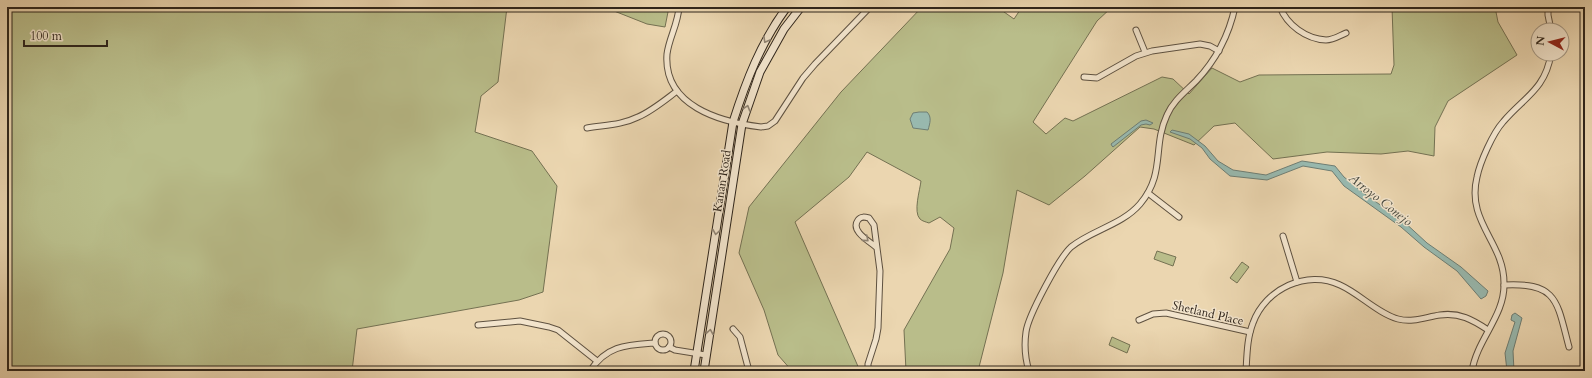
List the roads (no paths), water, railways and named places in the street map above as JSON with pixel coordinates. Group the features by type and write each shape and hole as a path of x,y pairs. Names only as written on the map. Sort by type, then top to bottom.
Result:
{"main road":[{"name":"Kanan Road","path":"694,371 733,122 745,83 754,63 768,36 787,7"},
{"name":"Kanan Road","path":"704,371 742,124 760,72 784,29 801,7"}],"street":[{"path":"679,7 677,23 668,48 667,64 677,91 689,103 715,118 760,127 768,126 775,121 803,78 870,7"},
{"path":"1029,371 1025,355 1026,331 1033,310 1059,262 1065,253 1077,243 1129,214 1148,193 1156,172 1160,135 1167,114 1176,100 1206,70 1219,51 1229,28 1235,7"},
{"path":"1280,7 1294,27 1312,37 1326,40 1336,38 1346,33"},
{"path":"1548,7 1549,22"},
{"path":"1136,30 1144,52"},
{"path":"1084,77 1096,78 1144,52 1200,44 1210,46 1219,51"},
{"path":"1472,371 1477,352 1500,309 1504,285 1504,272 1500,259 1479,217 1475,200 1477,177 1480,167 1502,122 1539,86 1546,72 1549,62"},
{"path":"586,128 623,123 638,118 649,112 677,91"},
{"path":"1148,193 1179,217"},
{"path":"868,371 868,364 878,328 880,271 874,225 869,218 860,218 856,222 855,227 857,231 876,247"},
{"path":"1284,236 1297,282"},
{"path":"1246,371 1250,332 1257,314 1267,300 1281,289 1297,282 1318,280 1338,284 1350,290 1385,314 1398,319 1415,320 1450,314 1471,319 1488,330"},
{"path":"1504,285 1532,285 1549,294 1558,308 1569,347"},
{"name":"Shetland Place","path":"1139,320 1153,314 1166,313 1250,332"},
{"path":"478,325 520,321 549,327 558,330 597,361"},
{"path":"733,329 740,337 749,371"},
{"path":"655,343 658,337 664,335 670,340 669,347"},
{"path":"655,343 660,350 665,350 669,347"},
{"path":"590,371 597,361 611,351 623,346 655,343"},
{"path":"669,347 675,350 706,356"}],"water":[{"path":"927,112 930,116 928,130 913,128 910,119 913,113"},
{"path":"1146,120 1153,123 1150,125 1141,125 1113,147 1112,146 1111,144 1141,121"},
{"path":"1172,130 1189,134 1205,146 1218,161 1233,170 1266,175 1302,161 1335,166 1344,177 1366,195 1402,220 1427,243 1461,267 1488,291 1486,296 1481,299 1457,271 1424,247 1401,227 1344,186 1332,171 1303,166 1267,180 1230,176 1210,159 1202,148 1190,139 1170,132"},
{"path":"1515,313 1522,318 1513,351 1514,371 1507,371 1505,353 1515,322 1511,320 1512,315"}],"water label":[{"name":"Arroyo Conejo","path":"1381,199"}]}
